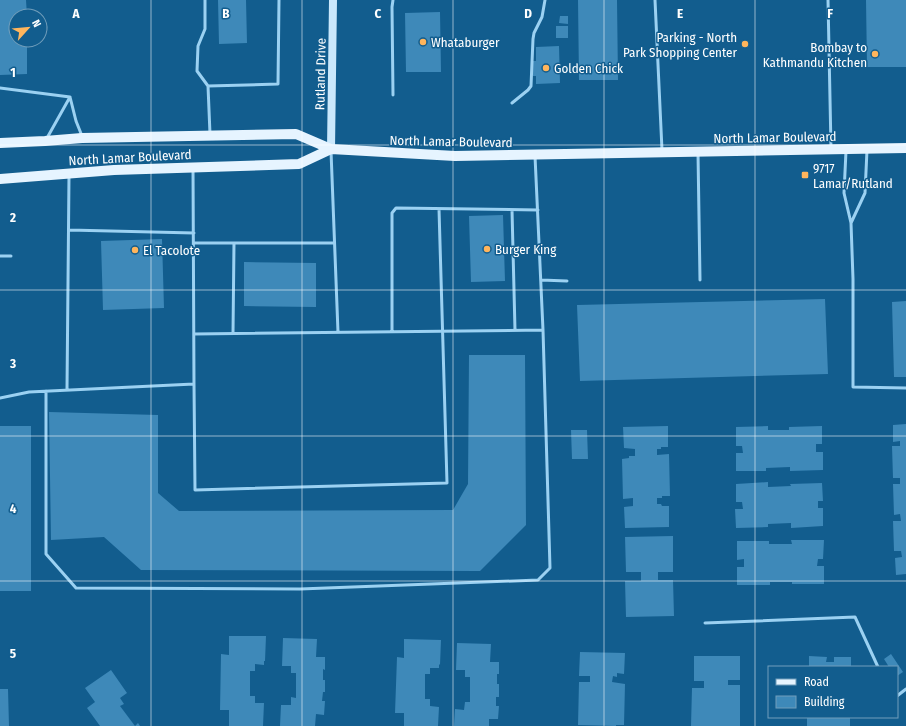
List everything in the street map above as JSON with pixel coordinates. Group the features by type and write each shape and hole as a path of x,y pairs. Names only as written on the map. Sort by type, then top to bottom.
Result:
{"main road":[{"path":"5,142 210,134 296,134 331,149"},
{"name":"North Lamar Boulevard","path":"0,179 70,173 299,164 331,149 455,156 906,148"}],"street":[{"name":"Rutland Drive","path":"331,149 333,0"}],"lane":[{"path":"205,0 205,29 198,46 198,70 208,86 210,134"},
{"path":"208,86 278,84 279,0"},
{"path":"393,0 393,95"},
{"path":"512,103 531,86 532,39 542,17 544,0"},
{"path":"655,0 662,152"},
{"path":"828,0 831,149"},
{"path":"0,88 70,97"},
{"path":"70,97 82,138"},
{"path":"45,141 70,97"},
{"path":"331,149 338,332"},
{"path":"846,149 844,193 851,223 853,279 853,388 906,388"},
{"path":"851,223 865,193 867,149"},
{"path":"698,151 700,280"},
{"path":"46,391 46,554 76,588 300,589 538,580 550,568 543,330 535,154"},
{"path":"193,167 195,490 447,483 439,209"},
{"path":"67,390 68,198 70,173"},
{"path":"392,331 392,213 396,208 538,210"},
{"path":"512,210 515,330"},
{"path":"69,230 194,233"},
{"path":"194,243 334,243"},
{"path":"233,333 234,243"},
{"path":"0,256 11,256"},
{"path":"541,280 567,281"},
{"path":"194,334 543,330"},
{"path":"0,398 29,392 194,384"},
{"path":"705,624 855,617 878,666"},
{"path":"898,695 906,689"}],"building":[{"path":"0,0 26,0 26,8 8,8 8,48 27,48 27,74 0,75"},
{"path":"218,0 246,0 247,43 219,44"},
{"path":"578,0 617,0 618,80 579,80"},
{"path":"866,0 906,0 906,67 867,67"},
{"name":"Whataburger","path":"440,12 441,72 406,72 405,13"},
{"path":"560,16 568,16 568,24 559,23"},
{"path":"556,26 568,26 568,38 556,38"},
{"name":"Golden Chick","path":"559,46 560,83 536,84 536,76 533,76 533,61 536,61 536,47"},
{"name":"Burger King","path":"503,215 505,281 471,282 469,216"},
{"path":"162,239 164,308 103,310 101,241"},
{"path":"244,262 316,263 316,307 244,306"},
{"path":"825,299 828,374 580,381 577,305"},
{"path":"906,301 906,377 894,377 892,302"},
{"path":"469,355 525,355 526,525 480,571 141,570 104,537 51,540 49,412 158,415 158,493 179,511 453,510 468,484"},
{"path":"906,424 906,574 896,575 895,558 902,557 901,551 894,551 893,521 901,521 900,514 894,515 893,484 900,484 900,478 893,478 892,446 900,446 900,441 893,442 893,425"},
{"path":"0,426 31,426 31,591 0,591"},
{"path":"668,426 668,447 661,447 661,449 657,449 657,455 669,454 670,496 662,496 662,498 657,498 657,504 669,506 669,527 625,528 624,507 633,506 633,498 623,499 622,459 629,458 629,456 635,456 635,449 624,448 623,427"},
{"path":"768,426 768,430 789,430 789,427 822,426 822,444 816,444 816,452 823,452 823,470 790,471 790,467 766,468 766,471 736,471 736,453 743,453 742,446 736,446 736,427"},
{"path":"571,430 587,430 588,459 572,459"},
{"path":"768,482 768,487 791,486 790,484 822,483 823,501 818,501 818,508 823,508 823,526 791,528 791,523 768,524 768,527 736,528 735,509 743,509 742,502 736,502 736,484"},
{"path":"673,536 673,572 658,572 658,580 673,580 674,616 626,617 625,581 641,581 641,572 626,572 625,537"},
{"path":"791,540 824,540 823,559 818,559 817,566 824,566 824,584 770,582 770,585 737,585 737,567 744,567 744,559 737,560 737,541 769,541 769,544 792,544"},
{"path":"229,636 266,636 264,665 255,664 255,671 250,671 250,696 255,696 255,703 264,703 263,726 229,726 229,710 220,710 221,654 229,655"},
{"path":"283,638 317,639 316,657 325,657 323,680 325,680 325,692 323,692 322,701 325,701 324,715 316,714 315,726 280,726 281,705 291,705 291,697 296,698 296,673 291,673 291,666 282,666"},
{"path":"404,639 441,640 439,668 430,668 430,674 425,674 425,699 430,699 430,706 439,707 438,726 404,726 404,713 395,713 397,657 404,658"},
{"path":"457,643 491,644 490,662 499,662 497,684 499,684 499,697 496,697 496,706 499,706 498,719 489,719 489,726 454,726 455,709 464,710 465,702 470,702 470,677 465,677 465,670 456,670"},
{"path":"580,652 625,653 624,674 617,673 617,677 613,676 612,682 625,684 624,725 578,725 579,682 590,682 590,676 579,676"},
{"path":"891,654 903,672 898,675 898,666 888,666 884,659"},
{"path":"694,656 740,656 740,680 728,680 728,685 740,685 740,726 691,726 692,688 704,688 704,681 694,681"},
{"path":"809,656 827,657 826,662 834,662 834,657 851,657 851,666 809,666"},
{"path":"111,670 127,693 120,698 124,704 120,706 135,726 100,726 87,708 95,702 85,688"},
{"path":"0,689 8,689 9,726 0,726"},
{"path":"807,718 850,718 850,726 807,726"}],"place":[{"name":"Whataburger","path":"423,42"},
{"name":"Parking - North Park Shopping Center","path":"745,44"},
{"name":"Bombay to Kathmandu Kitchen","path":"875,54"},
{"name":"Golden Chick","path":"546,68"},
{"name":"9717 Lamar/Rutland","path":"805,175"},
{"name":"Burger King","path":"487,249"},
{"name":"El Tacolote","path":"135,250"}]}
